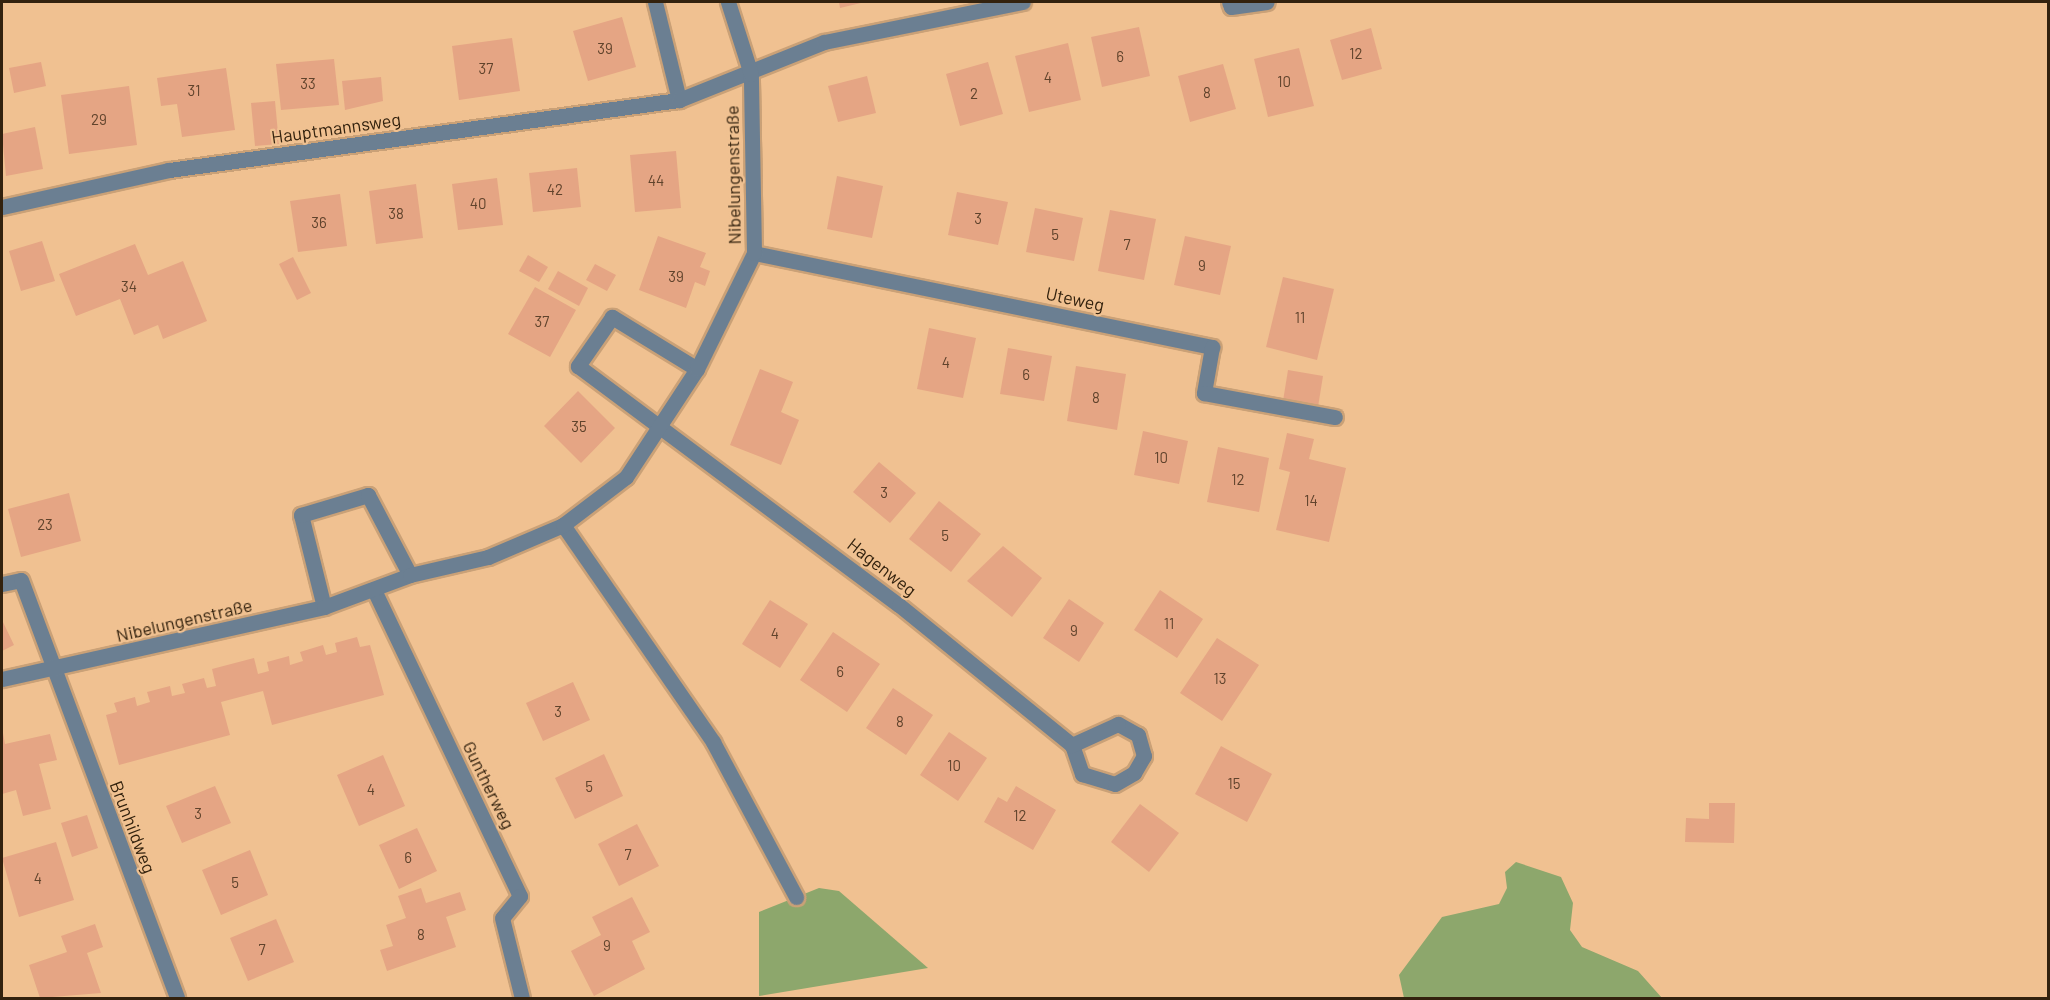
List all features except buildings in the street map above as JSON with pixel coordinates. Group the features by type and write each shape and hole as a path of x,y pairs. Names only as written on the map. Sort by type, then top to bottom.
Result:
{"street":[{"path":"655,2 679,100"},
{"path":"728,2 751,74"},
{"name":"Hauptmannsweg","path":"2,207 169,170 679,100 751,74 824,42 1023,2"},
{"path":"1229,2 1231,7 1267,2"},
{"name":"Nibelungenstraße","path":"2,679 53,670 324,607 374,590 410,574 489,556 563,525 626,477 662,427 698,369 754,253 751,74"},
{"name":"Uteweg","path":"754,253 1212,347 1204,393 1335,417"},
{"path":"662,427 578,366 612,317 698,369"},
{"name":"Hagenweg","path":"662,427 899,605 1072,746"},
{"path":"324,607 301,515 368,495 410,574"},
{"path":"563,525 713,742 796,897"},
{"path":"2,584 21,580 53,670"},
{"name":"Guntherweg","path":"374,590 520,896 502,918 522,999"},
{"name":"Brunhildweg","path":"53,670 177,999"},
{"path":"1118,724 1138,735 1144,756 1134,773 1115,784 1082,774 1072,746 1118,724"}],"green space":[{"path":"1516,862 1561,877 1573,903 1570,930 1582,947 1638,971 1662,998 1404,998 1399,975 1442,917 1499,904 1507,888 1505,872"},
{"path":"819,888 839,891 928,968 759,996 759,912"}]}
